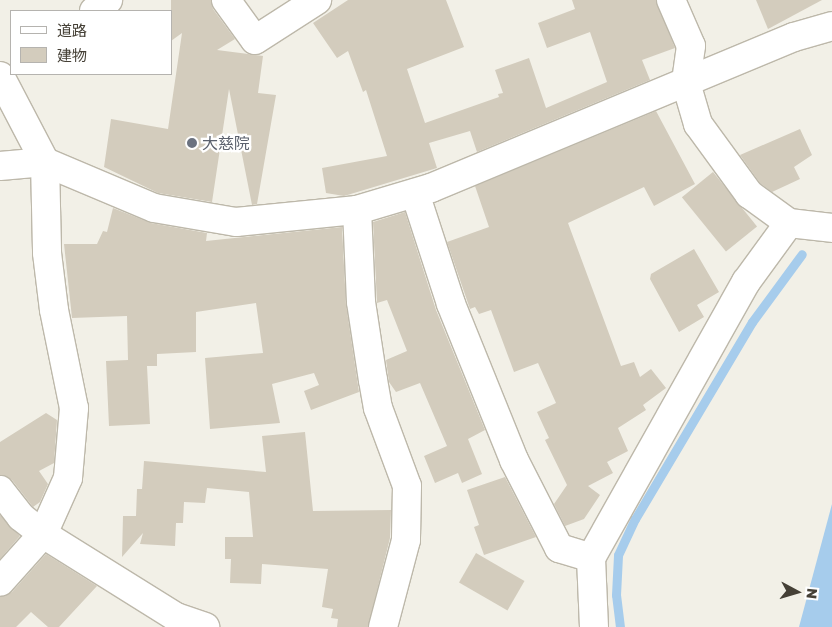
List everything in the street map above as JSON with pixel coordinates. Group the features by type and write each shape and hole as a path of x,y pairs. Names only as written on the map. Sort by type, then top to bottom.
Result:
{"street":[{"path":"95,10 108,0"},
{"path":"226,0 255,40 317,0"},
{"path":"671,0 691,46 686,83 698,124 750,194 789,223 832,228"},
{"path":"0,166 45,162 154,208 236,222 358,210 414,193 686,83 794,37 832,26"},
{"path":"0,582 43,534 68,478 74,408 54,310 47,253 45,162 8,78"},
{"path":"414,193 451,304 514,460 559,548 591,558"},
{"path":"358,210 361,302 373,380 378,408 407,486 406,540 383,627"},
{"path":"594,627 591,558 746,282 789,223"},
{"path":"0,490 21,517 43,534 176,617 205,627"}],"water":[{"path":"832,504 832,627 799,627"}],"building":[{"path":"171,0 211,0 213,9 235,39 217,50 263,56 258,93 276,95 257,204 252,205 229,89 212,202 158,193 104,167 111,119 168,129 182,33 172,40"},
{"path":"348,0 446,0 464,47 407,69 425,123 499,97 498,94 503,93 495,70 529,58 546,108 607,82 590,32 547,48 538,23 575,9 572,0 656,0 675,48 642,60 650,80 477,152 470,131 429,143 437,168 344,196 326,193 322,168 387,156 366,90 363,92 348,51 337,58 313,23"},
{"path":"756,0 822,0 768,29"},
{"path":"656,111 695,184 654,206 644,187 568,223 621,366 634,362 640,377 651,369 666,388 643,405 646,410 618,428 628,451 607,462 613,473 588,486 600,495 584,519 565,526 554,504 567,485 545,440 549,438 537,412 556,403 538,363 514,372 491,310 479,314 475,307 470,309 447,242 489,227 475,186"},
{"path":"800,129 812,155 794,167 800,179 772,192 760,183 740,155"},
{"path":"713,172 757,226 726,252 682,197"},
{"path":"113,208 151,223 207,233 206,241 342,227 346,304 359,392 311,410 304,391 319,385 314,373 272,384 280,423 210,429 205,358 263,353 256,303 196,312 196,352 157,354 157,366 147,366 150,424 109,426 106,361 128,360 127,316 72,318 64,244 97,244 103,231 107,232"},
{"path":"405,212 436,310 485,430 468,439 482,474 462,483 458,473 435,483 424,456 447,446 420,383 396,392 389,382 386,360 407,351 387,300 377,303 373,222"},
{"path":"694,249 719,292 697,305 704,317 679,332 650,279 651,274"},
{"path":"46,413 57,420 54,463 39,471 48,484 40,502 33,507 12,480 0,475 0,442"},
{"path":"305,432 313,511 391,510 390,538 368,627 337,627 338,619 331,618 333,609 322,607 328,569 262,564 261,584 230,583 231,559 225,559 225,537 253,537 249,492 207,488 205,503 184,502 183,523 176,523 175,546 140,544 143,533 122,557 123,516 136,516 137,489 142,489 144,461 266,472 262,436"},
{"path":"505,477 536,537 484,555 474,527 479,525 467,490"},
{"path":"0,515 20,536 0,559"},
{"path":"476,553 524,581 507,610 459,582"},
{"path":"46,554 97,586 59,627 48,627 31,612 16,627 0,627 0,597 12,592"}],"waterway":[{"path":"620,627 616,595 618,555 635,519 752,322 802,254"}],"place":[{"name":"大慈院","path":"192,143"}]}
